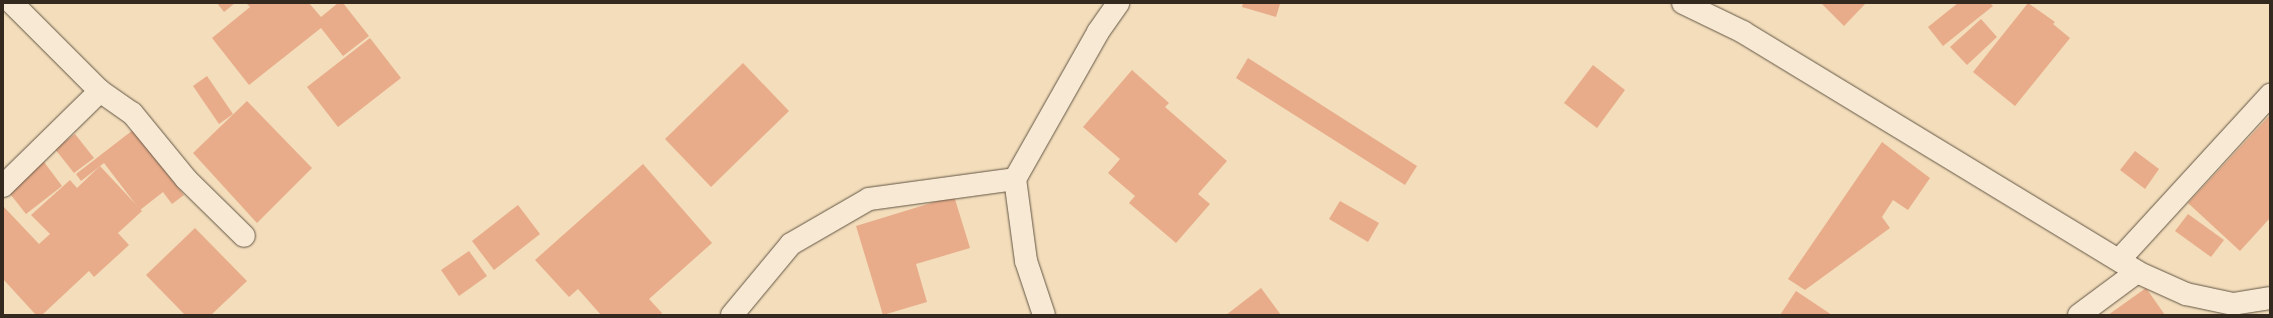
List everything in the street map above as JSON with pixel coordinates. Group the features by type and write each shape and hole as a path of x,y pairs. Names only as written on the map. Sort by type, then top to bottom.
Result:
{"street":[{"path":"12,3 100,91 132,113 186,178 244,236"},
{"path":"1044,315 1026,261 1015,179 1098,32 1118,3"},
{"path":"1682,3 1743,32 2128,266 2186,294 2233,304 2270,298"},
{"path":"3,186 100,91"},
{"path":"2079,315 2128,266 2270,95"},
{"path":"732,315 791,244 869,199 1015,179"}],"building":[{"path":"217,3 235,3 224,12"},
{"path":"246,3 309,3 321,17 338,3 343,3 369,36 343,56 321,28 249,85 212,38 250,7"},
{"path":"1243,3 1280,4 1276,17 1242,7"},
{"path":"1821,3 1866,3 1844,26"},
{"path":"1958,3 1990,3 1993,6 1943,46 1928,27"},
{"path":"2028,3 2055,22 2053,24 2070,38 2015,106 1973,72"},
{"path":"1981,19 1997,37 1967,65 1950,47"},
{"path":"370,38 401,78 338,127 307,87"},
{"path":"1248,58 1417,166 1405,185 1236,78"},
{"path":"743,63 789,111 711,187 665,139"},
{"path":"1593,65 1625,90 1597,128 1564,103"},
{"path":"1132,70 1169,103 1165,107 1227,161 1198,194 1210,204 1176,243 1129,203 1135,196 1108,173 1120,159 1083,127"},
{"path":"207,76 233,114 219,124 193,86"},
{"path":"247,101 312,168 257,223 193,153"},
{"path":"2270,115 2270,218 2240,251 2188,203"},
{"path":"133,130 184,195 172,204 163,192 140,210 104,163 81,181 76,174"},
{"path":"75,134 94,158 74,173 55,149"},
{"path":"1882,142 1930,178 1908,210 1893,200 1882,217 1890,228 1805,290 1788,279"},
{"path":"2135,151 2159,169 2145,189 2120,170"},
{"path":"44,162 62,186 26,214 7,190"},
{"path":"643,164 712,243 649,299 662,313 660,315 601,315 578,289 569,297 535,260"},
{"path":"100,166 142,211 118,233 129,245 94,277 89,271 42,315 36,315 3,279 3,206 39,244 50,234 31,215 70,180 77,188"},
{"path":"954,196 970,248 916,264 927,302 883,315 856,226"},
{"path":"1340,201 1379,223 1368,242 1329,219"},
{"path":"518,205 540,234 494,270 472,241"},
{"path":"2188,214 2224,240 2211,257 2175,231"},
{"path":"195,228 247,281 211,315 185,315 146,275"},
{"path":"469,251 487,276 459,296 441,270"},
{"path":"1261,288 1281,315 1226,315"},
{"path":"2146,288 2165,315 2108,315"},
{"path":"1796,291 1832,315 1780,315"}]}
